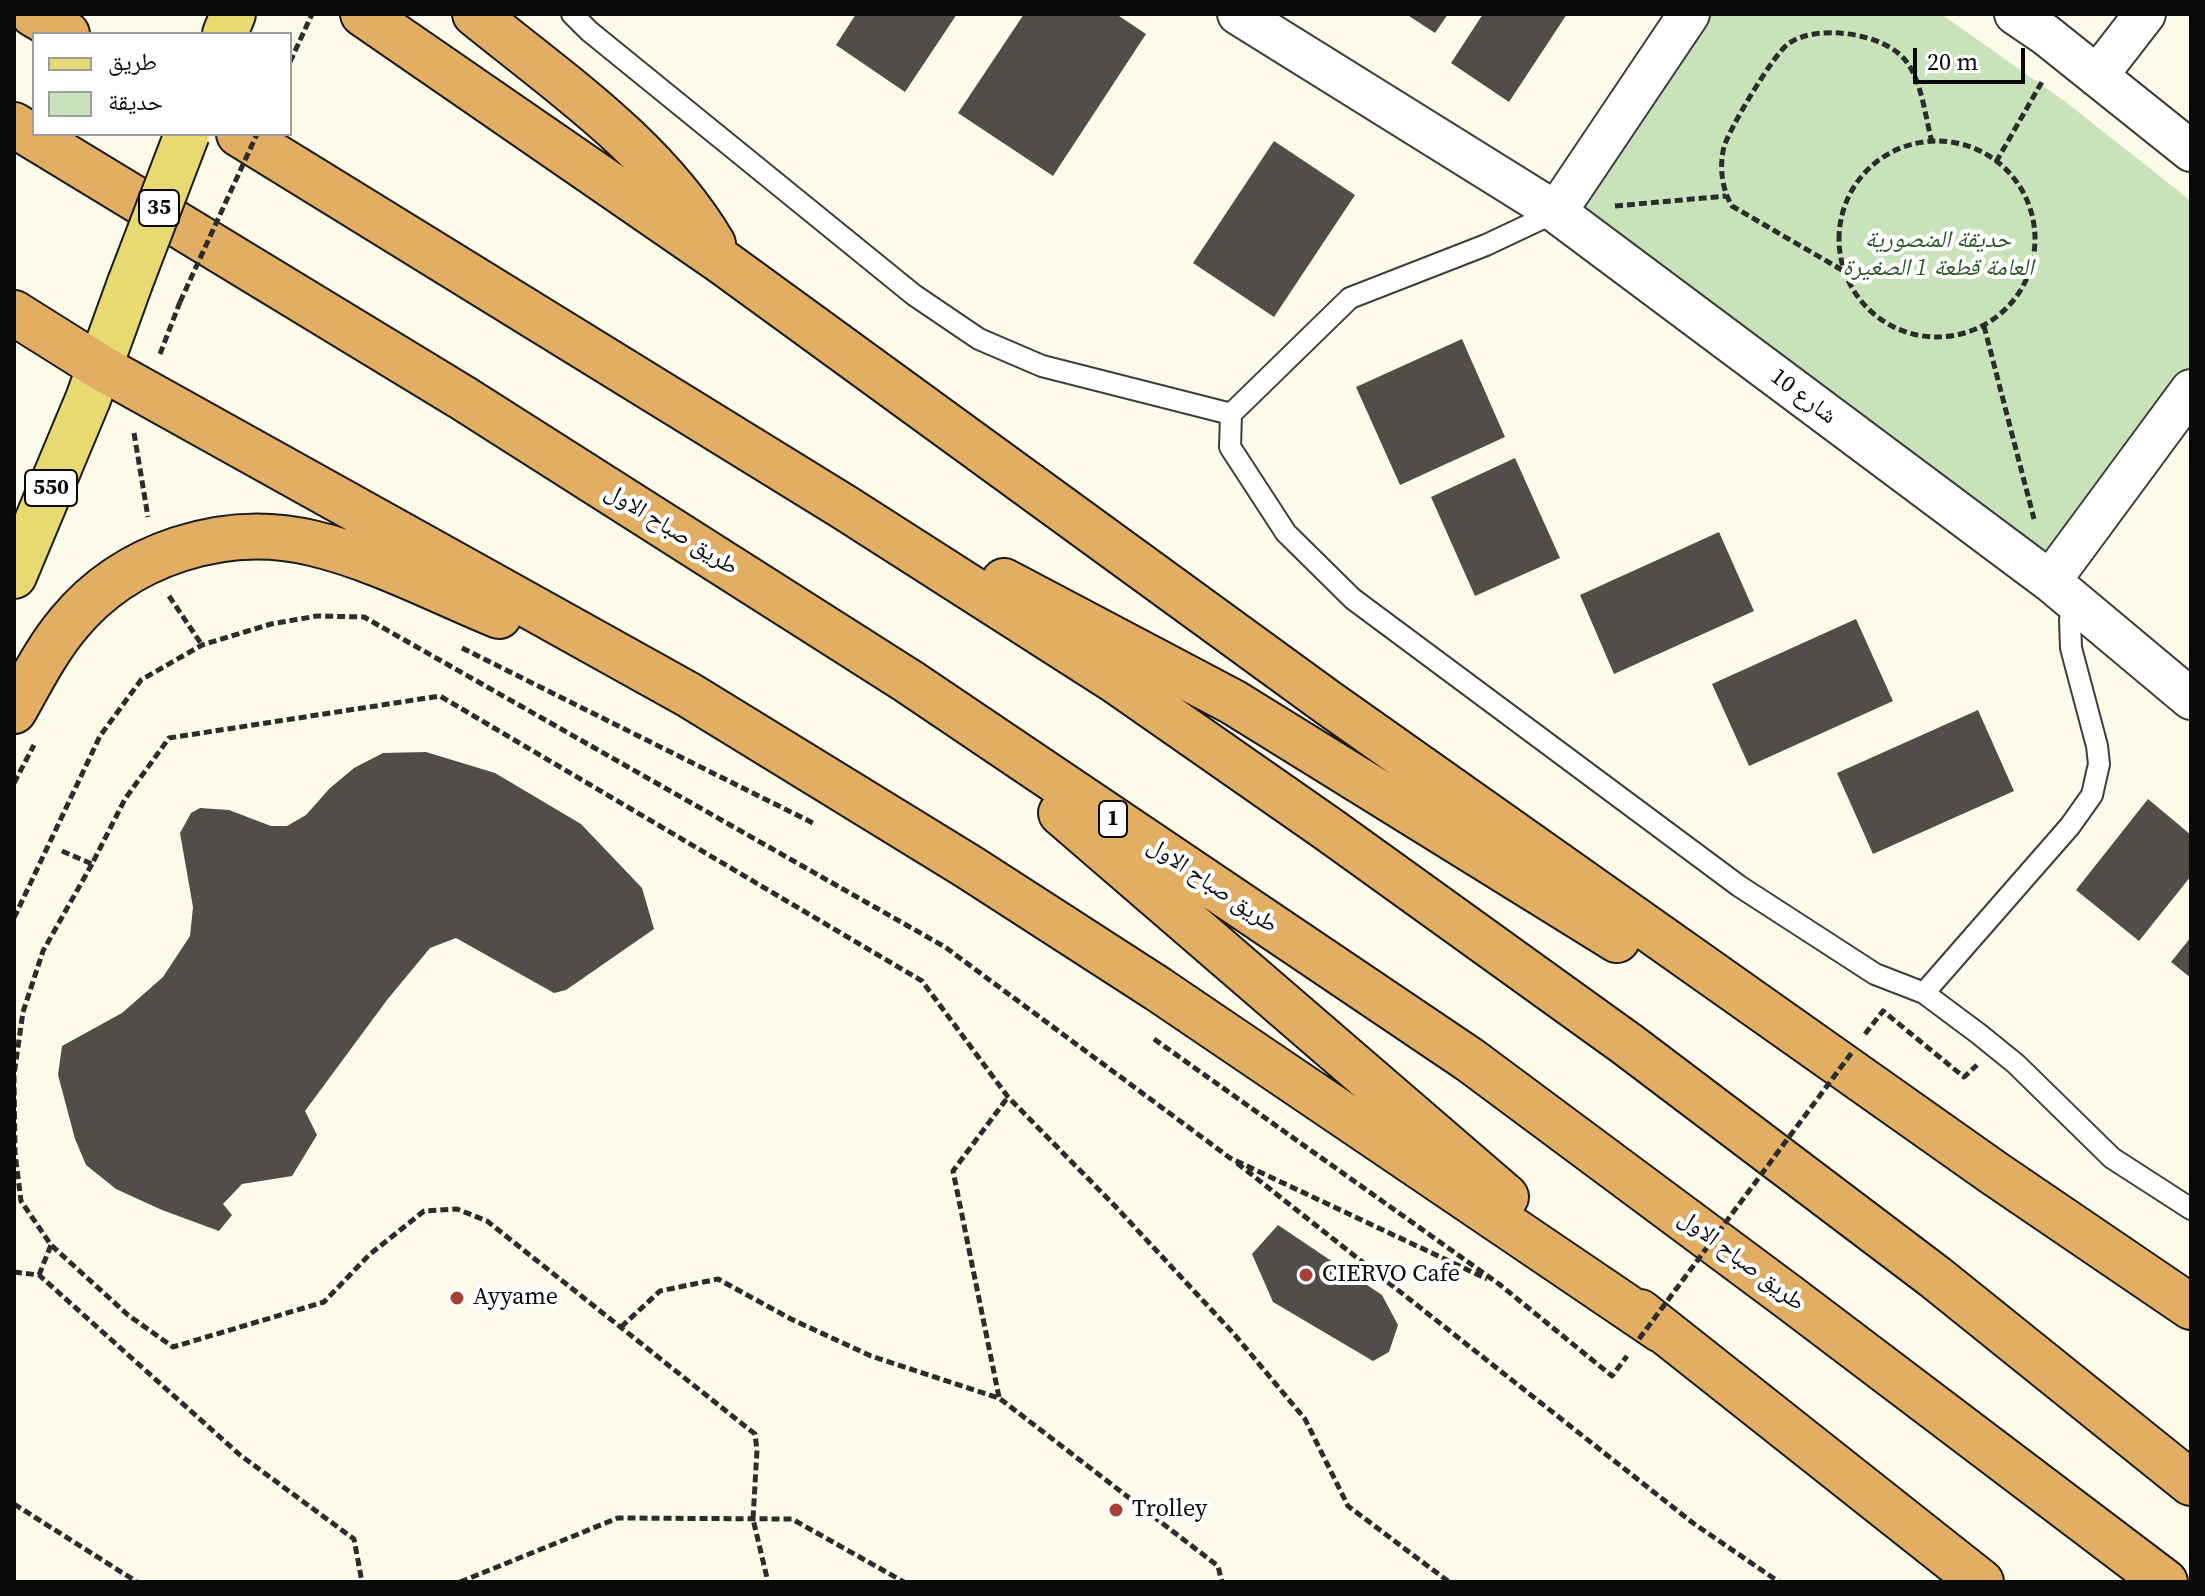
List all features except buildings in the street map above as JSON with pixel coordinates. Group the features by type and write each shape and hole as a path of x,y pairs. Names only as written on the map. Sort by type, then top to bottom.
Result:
{"highway":[{"path":"33,14 64,32"},
{"path":"363,14 724,263 1327,702 1994,1173 2191,1307"},
{"path":"475,14 625,136 680,195 724,263"},
{"name":"طريق صباح الاول","path":"14,125 32,136"},
{"name":"طريق صباح الاول","path":"32,136 463,398 908,681 1470,1060 2165,1582"},
{"path":"242,136 844,507 1116,681 1344,840 1627,1044 1935,1277 2191,1483"},
{"path":"14,313 100,367 689,695 969,867 1158,989 1650,1335 1981,1582"},
{"path":"844,507 1034,595 1233,702 1994,1173"},
{"path":"25,726 55,643 92,598 132,568 155,557 231,539 308,542 356,557 689,695"},
{"path":"908,681 1650,1335"}],"main road":[{"name":"35","path":"130,283 186,136"},
{"name":"550","path":"14,576 100,367 130,283"}],"street":[{"name":"شارع 10","path":"1238,14 1556,212 2062,591 2191,699"},
{"path":"1556,212 1689,14"},
{"path":"2097,76 2145,14"},
{"path":"2046,28 2097,76 2191,151"},
{"path":"2062,591 2191,390"}],"lane":[{"path":"572,14 914,295 979,339 1042,366 1231,414"},
{"path":"1556,212 1486,245 1350,298 1231,414 1230,447 1286,533 1353,599 1739,886 1875,974 1924,993 2016,1064 2112,1158 2191,1209"},
{"path":"1924,993 2070,826 2092,795 2099,764 2097,746 2071,648 2070,620 2062,591"}],"path":[{"path":"292,58 312,14"},
{"path":"1996,162 2046,28"},
{"path":"1843,271 1732,206 1726,196 1722,177 1724,147 1770,63 1789,43 1828,33 1873,39 1905,58 1914,73 1932,142"},
{"path":"202,645 164,588 155,557 130,413 146,391 180,302 256,136"},
{"path":"1932,142 1956,143 1988,155 2013,178 2030,208 2035,242 2028,275 2011,305 1984,326 1951,337 1917,336 1885,324 1860,301 1843,271 1838,237 1845,203 1863,174 1889,152 1932,142"},
{"path":"1556,212 1726,196"},
{"path":"1984,326 2034,522"},
{"path":"14,918 100,736 141,680 202,645 271,624 317,616 364,617 945,947 1230,1158 1693,1523 1779,1582"},
{"path":"448,641 818,825"},
{"path":"768,1582 753,1519 755,1434 487,1221 457,1209 424,1211 369,1255 324,1302 173,1347 128,1315 51,1245 21,1201 15,1153 14,1075 23,1012 43,951 125,799 169,738 440,696 922,981 1008,1097 1115,1206 1244,1346 1305,1419 1348,1506 1449,1582"},
{"path":"14,783 25,726"},
{"path":"62,851 92,864"},
{"path":"1142,1031 1499,1284 1612,1376"},
{"path":"1650,1335 1853,1051"},
{"path":"999,1398 953,1171 1008,1097"},
{"path":"1230,1158 1499,1284"},
{"path":"39,1275 51,1245"},
{"path":"14,1272 39,1275 240,1455 354,1539 362,1582"},
{"path":"621,1327 660,1291 718,1279 791,1319 871,1356 999,1398 1218,1566 1222,1582"},
{"path":"14,1504 137,1582"},
{"path":"460,1582 618,1518 792,1519 904,1582"}],"green space":[{"name":"حديقة المنصورية العامة قطعة 1 الصغيرة","path":"1707,14 1941,14 2067,103 2191,201 2191,370 2046,567 1560,227"}],"place":[{"name":"CIERVO Cafe","path":"1306,1275"},
{"name":"Ayyame","path":"457,1298"},
{"name":"Trolley","path":"1116,1510"}]}
